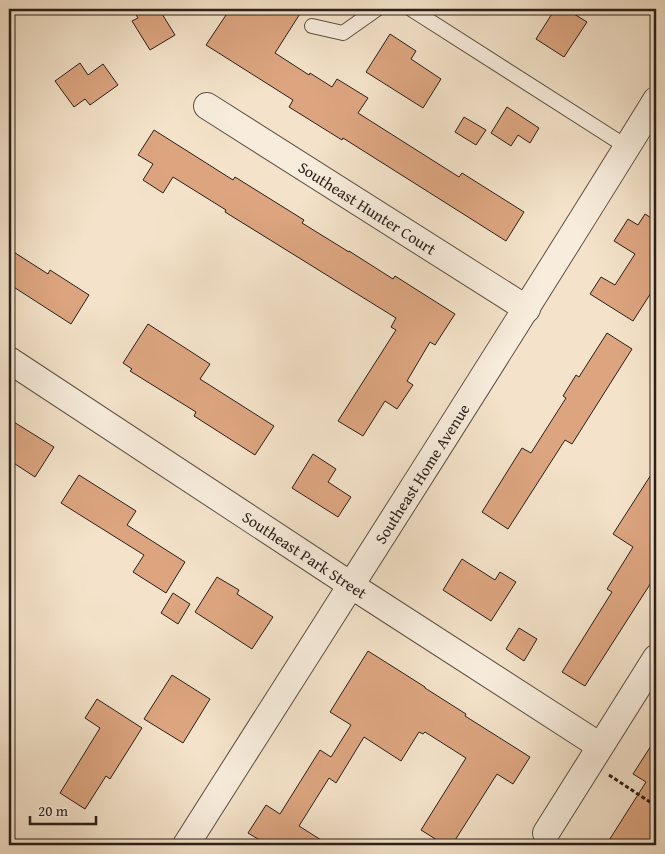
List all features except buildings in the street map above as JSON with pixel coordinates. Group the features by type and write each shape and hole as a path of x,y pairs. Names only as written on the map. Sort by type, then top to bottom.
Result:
{"street":[{"name":"Southeast Home Avenue","path":"186,845 526,309 656,100"},
{"name":"Southeast Hunter Court","path":"208,106 526,309"},
{"name":"Southeast Park Street","path":"9,360 351,586 595,754"},
{"path":"546,833 656,658"}],"lane":[{"path":"312,26 343,32 377,9"},
{"path":"411,9 627,147"}],"path":[{"path":"595,754 656,806"}]}
